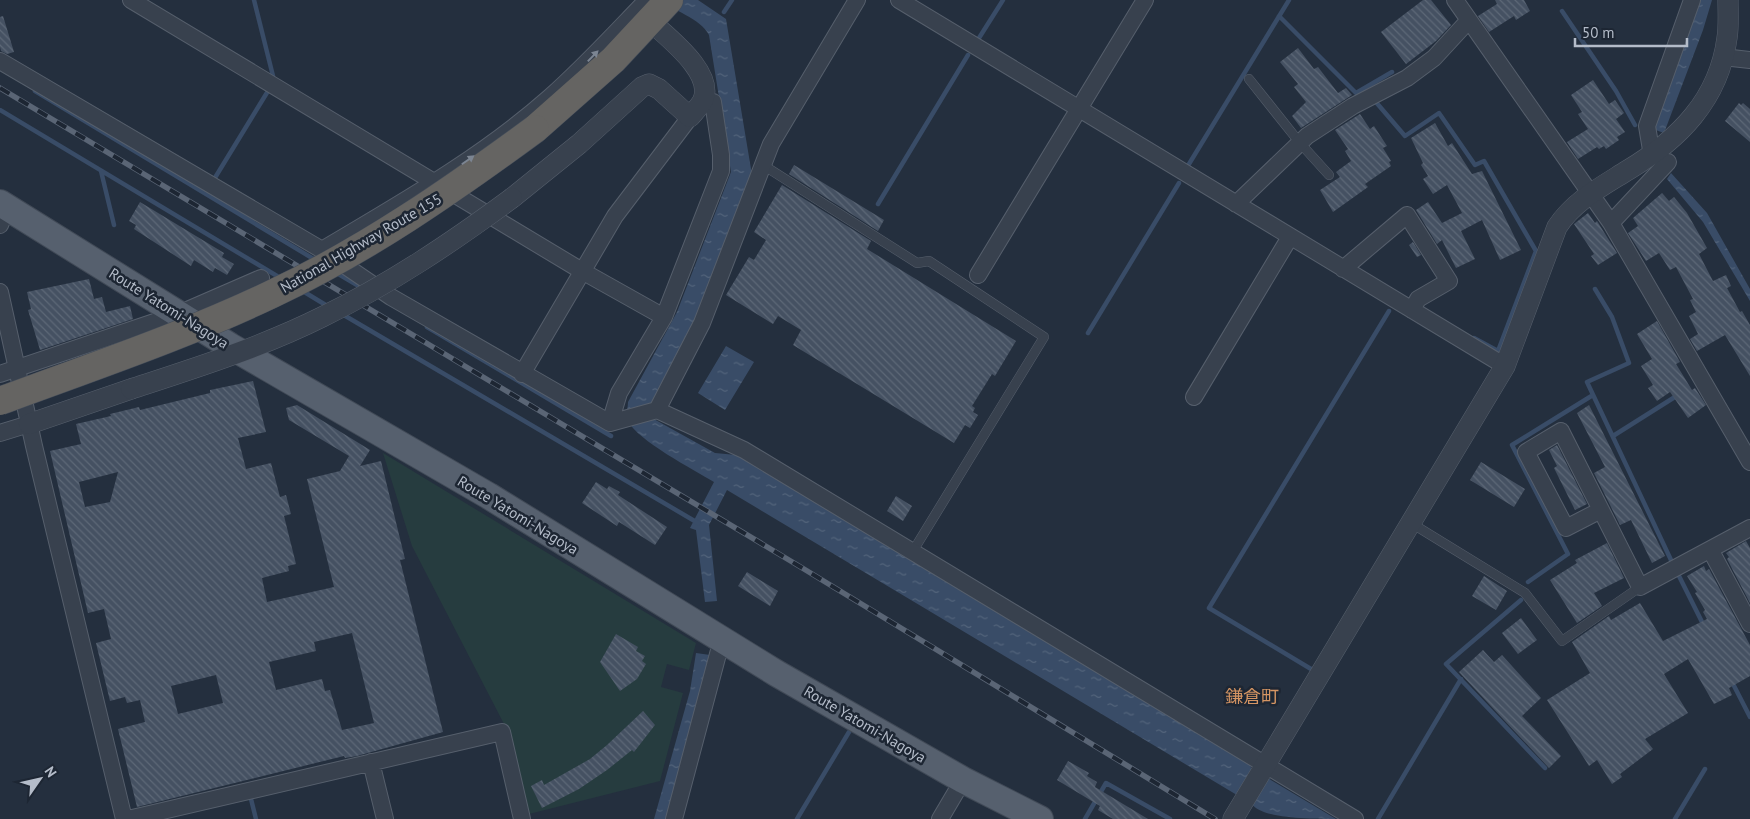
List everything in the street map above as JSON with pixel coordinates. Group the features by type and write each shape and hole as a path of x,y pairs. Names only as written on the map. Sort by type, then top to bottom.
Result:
{"highway":[{"name":"National Highway Route 155","path":"0,401 162,341 273,294 364,245 418,212 536,130 614,60 650,6"}],"main road":[{"name":"Route Yatomi-Nagoya","path":"2,212 496,500 866,726 963,780 1040,819"}],"street":[{"path":"131,0 582,271 664,316"},
{"path":"655,410 702,323 770,144 857,0"},
{"path":"899,0 1505,366"},
{"path":"974,282 1145,0"},
{"path":"1455,0 1611,223 1750,462"},
{"path":"1660,159 1646,126 1692,0"},
{"path":"1611,223 1700,108 1715,80 1724,57 1728,37 1728,0"},
{"path":"322,250 436,182 549,98 650,6 702,76 705,87 703,101 615,216 522,374"},
{"path":"1236,204 1300,143 1353,106 1407,78 1434,58 1469,20"},
{"path":"1724,57 1750,60"},
{"path":"0,61 322,250 391,296 522,374 616,422 655,410 744,450 912,551 1263,768 1355,819"},
{"path":"0,433 131,389 262,342 322,318 422,261 453,241 512,198 579,144 642,87 649,84 659,89 690,117"},
{"path":"616,422 620,393 664,316 721,171 721,155 713,102 703,101"},
{"path":"1235,815 1505,366 1557,227 1567,211 1591,193 1660,159"},
{"path":"1343,269 1407,215 1449,281 1418,299 1412,310"},
{"path":"1194,397 1290,237"},
{"path":"0,374 178,314 261,278"},
{"path":"0,292 29,424 124,819"},
{"path":"1601,510 1566,528 1526,452 1561,430 1640,587 1711,551 1750,528"},
{"path":"1711,551 1750,624"},
{"path":"674,819 722,639"},
{"path":"128,819 502,732 522,819"},
{"path":"371,762 385,819"},
{"path":"940,819 963,780"}],"lane":[{"path":"1248,79 1300,143 1329,175"},
{"path":"762,165 917,263 929,261 974,282 1044,337 912,551"},
{"path":"1410,523 1525,593 1562,641 1640,587"}],"green space":[{"path":"383,453 696,643 689,670 667,664 661,687 683,693 660,781 525,815 504,724 412,546"}],"water":[{"path":"657,0 698,0 726,19 752,175 695,323 649,407 652,418 715,453 736,455 1250,764 1251,768 1336,819 1290,817 1266,813 1257,809 1252,804 727,490 709,525 717,601 705,602 696,530 690,528 714,482 642,437 633,429 627,416 628,402 677,312 731,172 709,35 693,19"},
{"path":"1701,0 1712,0 1703,30 1664,133 1653,129"},
{"path":"1671,173 1707,213 1750,289 1750,301 1703,222 1667,179"},
{"path":"726,346 754,362 725,410 698,393"},
{"path":"696,653 710,655 667,819 654,819 690,691"}],"building":[{"path":"1423,0 1431,0 1451,25 1436,41 1406,64 1381,32"},
{"path":"1495,0 1524,0 1530,11 1516,20 1514,16 1489,32 1478,16 1497,4"},
{"path":"3,16 14,52 7,54 1,51 0,47 0,17"},
{"path":"1298,48 1314,69 1318,67 1338,93 1346,88 1352,95 1301,128 1292,116 1306,102 1294,87 1298,84 1280,62"},
{"path":"1593,80 1609,104 1615,100 1624,113 1616,119 1625,132 1617,137 1619,140 1606,149 1604,146 1599,149 1597,147 1578,159 1567,142 1588,129 1578,114 1582,112 1571,95"},
{"path":"1739,103 1741,105 1743,103 1750,109 1750,142 1725,121"},
{"path":"1360,114 1370,129 1374,126 1387,146 1383,148 1391,161 1389,162 1391,166 1365,184 1368,187 1333,212 1320,190 1340,177 1336,172 1351,161 1345,151 1348,149 1335,130"},
{"path":"1435,123 1448,146 1452,143 1472,174 1482,171 1521,250 1500,260 1482,220 1461,231 1475,259 1456,268 1442,240 1437,244 1416,210 1428,202 1442,223 1462,213 1447,185 1433,194 1423,179 1428,176 1421,165 1423,163 1411,138"},
{"path":"794,165 884,220 878,231 789,174"},
{"path":"782,185 871,241 867,249 1016,341 995,376 992,374 972,406 975,408 973,412 978,415 970,428 965,425 954,443 793,345 801,330 778,316 773,324 726,295 749,257 754,260 766,240 754,232"},
{"path":"1662,193 1669,201 1674,197 1687,213 1707,248 1699,254 1713,281 1726,275 1731,286 1727,288 1740,312 1742,311 1750,325 1750,376 1725,335 1697,351 1690,339 1698,334 1689,316 1696,312 1690,300 1693,299 1676,267 1670,270 1659,253 1646,261 1628,233 1638,226 1633,218"},
{"path":"140,202 224,253 222,257 234,264 227,275 215,268 213,272 194,260 191,266 134,229 136,225 129,221"},
{"path":"1588,213 1595,223 1597,221 1617,253 1598,265 1591,256 1594,254 1574,224"},
{"path":"1413,242 1421,255 1417,257 1409,245"},
{"path":"89,279 94,299 102,297 106,312 130,306 133,319 40,350 28,310 31,309 27,292"},
{"path":"1657,321 1680,362 1676,364 1692,390 1695,388 1706,405 1688,418 1670,392 1657,401 1648,388 1653,385 1641,366 1652,359 1637,334"},
{"path":"253,381 266,432 238,438 246,469 271,463 280,497 286,495 291,514 284,516 296,564 288,566 289,571 262,578 267,602 334,587 307,479 340,471 349,456 289,420 286,408 297,405 370,450 360,466 381,461 405,559 400,560 443,732 357,756 345,758 344,756 137,807 118,729 145,722 140,700 127,703 125,697 110,701 96,643 111,639 104,609 88,613 50,451 81,444 76,424 139,407 140,410 210,393 210,390","holes":["118,472 110,502 85,507 79,482","352,633 374,723 342,730 330,690 325,691 322,679 276,690 269,662 316,651 314,642","216,675 223,703 178,714 171,686"]},
{"path":"1589,405 1665,556 1652,563 1631,520 1620,525 1594,473 1605,467 1577,413"},
{"path":"1557,445 1587,504 1575,510 1554,468 1557,466 1549,450"},
{"path":"1481,462 1525,489 1514,507 1470,480"},
{"path":"596,482 607,489 609,486 620,492 618,495 667,527 655,545 619,522 617,526 582,503"},
{"path":"896,496 912,506 903,521 887,511"},
{"path":"1746,541 1750,548 1750,603 1727,559 1729,557 1726,553"},
{"path":"1607,543 1624,578 1594,593 1602,606 1577,623 1550,580 1577,563 1575,560"},
{"path":"1704,566 1706,571 1709,569 1750,645 1750,676 1729,688 1732,695 1714,704 1688,659 1664,674 1688,713 1645,739 1653,749 1620,774 1622,777 1612,784 1597,760 1589,766 1547,700 1590,673 1572,642 1609,616 1611,620 1640,603 1663,641 1707,619 1703,612 1705,610 1695,593 1697,592 1687,576"},
{"path":"747,572 778,591 770,606 738,586"},
{"path":"1484,576 1507,591 1496,610 1472,596"},
{"path":"1521,618 1537,640 1518,654 1502,633"},
{"path":"616,634 638,647 636,651 645,656 642,661 646,664 637,679 620,691 600,662"},
{"path":"1483,650 1494,662 1502,655 1541,698 1522,716 1561,756 1549,768 1459,672"},
{"path":"643,711 655,725 634,752 632,750 579,789 542,808 531,786 542,780 544,785 590,759"},
{"path":"1068,761 1089,773 1087,776 1097,782 1095,787 1148,819 1113,819 1098,810 1100,806 1057,780"}],"waterway":[{"path":"254,0 273,76"},
{"path":"724,12 732,0"},
{"path":"979,38 1003,0"},
{"path":"1189,164 1289,0"},
{"path":"1562,11 1616,91 1635,125"},
{"path":"1279,16 1356,93 1392,72"},
{"path":"878,204 968,55"},
{"path":"35,91 317,261"},
{"path":"213,181 268,91"},
{"path":"1375,101 1405,136 1439,113 1475,165 1484,161 1536,251 1498,351 1474,338"},
{"path":"0,110 282,279"},
{"path":"101,171 114,225"},
{"path":"1088,333 1179,183"},
{"path":"335,272 362,288"},
{"path":"1595,289 1612,317 1629,363 1587,382 1671,560"},
{"path":"301,290 329,307"},
{"path":"1311,669 1209,608 1389,311"},
{"path":"342,314 698,523"},
{"path":"427,327 611,436"},
{"path":"1528,582 1568,554 1512,445 1593,395"},
{"path":"1613,436 1678,395"},
{"path":"1679,576 1704,626"},
{"path":"1521,600 1446,664 1545,768"},
{"path":"1378,819 1461,679"},
{"path":"1731,680 1750,717"},
{"path":"797,819 849,732"},
{"path":"1675,819 1705,769"},
{"path":"1085,819 1106,783 1170,819"},
{"path":"251,799 256,819"}],"railway":[{"path":"0,88 799,566 1215,819"}],"district":[{"name":"鎌倉町","path":"1252,696"}]}
